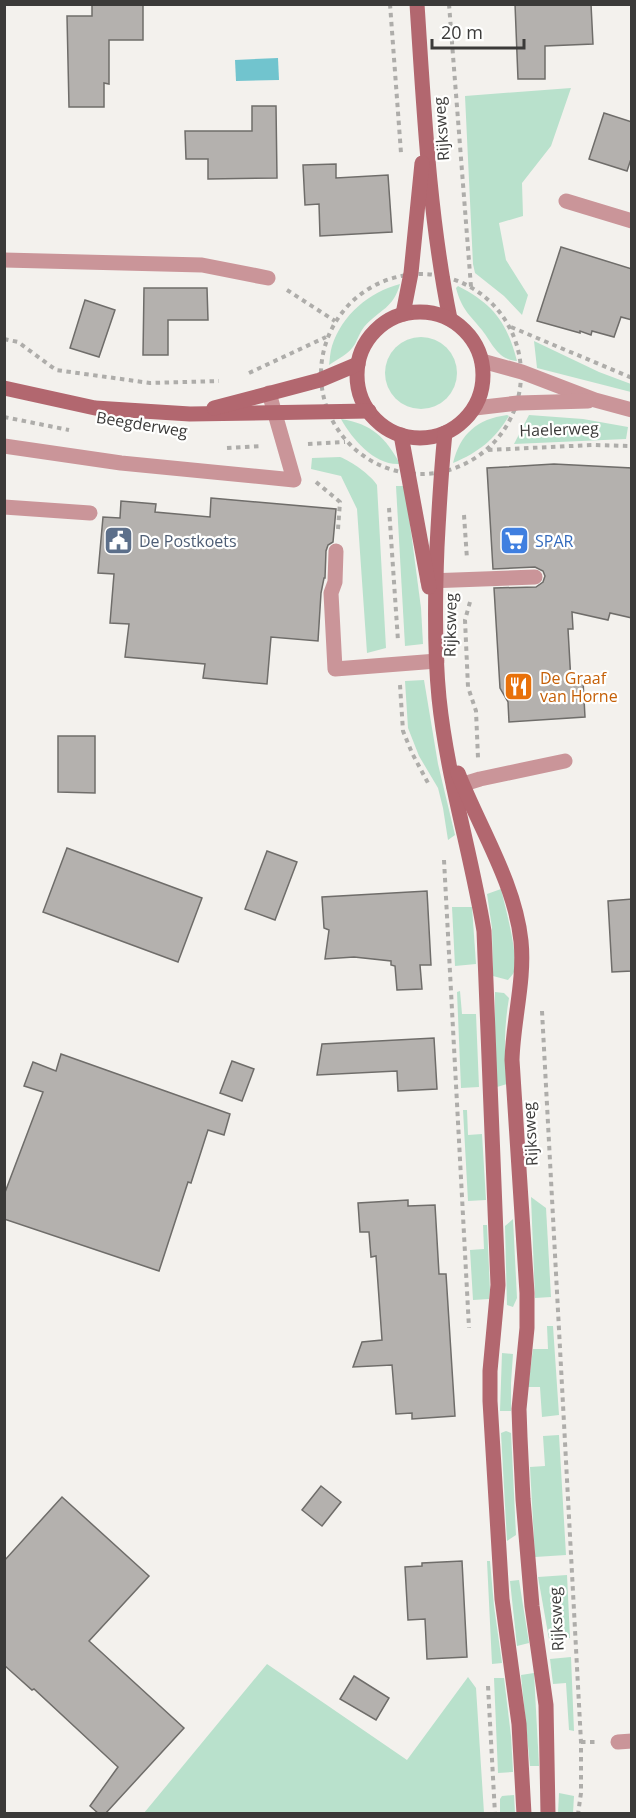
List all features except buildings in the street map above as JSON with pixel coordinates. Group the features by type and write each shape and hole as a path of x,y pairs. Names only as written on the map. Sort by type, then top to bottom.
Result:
{"main road":[{"name":"Rijksweg","path":"417,4 426,133 441,275 450,319"},
{"name":"Rijksweg","path":"403,314 411,273 426,133"},
{"path":"424,311 450,319 471,336 482,361 483,385 475,408 462,423 445,433 423,438 401,435 383,426 369,411 358,388 358,364 365,343 380,326 403,314 424,311"},
{"name":"Beegderweg","path":"190,414 320,380 358,364"},
{"name":"Beegderweg","path":"4,388 95,408 190,414 369,411"},
{"name":"Rijksweg","path":"432,581 445,433"},
{"name":"Rijksweg","path":"401,435 432,581 439,698 446,742 458,786 484,931 498,1286 490,1371 490,1401 502,1599 519,1724 524,1814"},
{"name":"Rijksweg","path":"458,786 504,877 515,910 521,942 521,972 512,1060 527,1293 527,1328 520,1418 523,1500 532,1606 546,1705 548,1814"}],"street":[{"path":"566,201 632,221"},
{"path":"4,260 202,265 268,278"},
{"name":"Haelerweg","path":"482,361 522,372 595,400 632,410"},
{"path":"4,446 121,464 294,480 269,393"},
{"name":"Haelerweg","path":"475,408 518,403 595,400"},
{"path":"4,507 90,513"},
{"path":"336,551 335,582 331,593 335,669 437,661"},
{"path":"432,581 535,578"},
{"path":"458,786 480,779 566,761"}],"path":[{"path":"390,4 401,156"},
{"name":"Rijksweg","path":"449,4 471,287"},
{"path":"383,280 386,271"},
{"path":"386,469 364,457 346,442 327,412 320,380 321,358 327,337 335,321 360,293 383,280 411,273 441,275 471,287 491,302 510,327 632,378"},
{"path":"268,278 335,321"},
{"path":"243,376 327,337"},
{"path":"4,339 18,342 56,370 150,383 220,381"},
{"name":"Beegderweg","path":"4,417 74,431"},
{"path":"226,448 346,442"},
{"name":"Haelerweg","path":"461,467 488,450 592,445 632,446"},
{"path":"294,480 314,480 340,502 336,551"},
{"path":"388,503 403,731 432,791"},
{"name":"Rijksweg","path":"464,512 470,601 465,620 468,687 476,711 480,779"},
{"path":"444,849 469,1330"},
{"name":"Rijksweg","path":"542,1007 580,1742 578,1814"},
{"path":"488,1684 495,1814"}],"green space":[{"path":"571,88 551,146 522,183 523,216 499,223 506,260 528,295 522,315 504,296 475,273 465,96"},
{"path":"400,284 394,299 364,327 353,348 329,365 331,348 342,324 367,299"},
{"path":"458,286 481,300 497,316 508,335 517,361 505,358 496,350 463,307 456,288"},
{"path":"421,337 435,340 447,347 454,359 457,373 454,387 447,399 435,406 421,409 407,406 395,399 388,387 385,373 388,359 395,347 407,340"},
{"path":"534,341 599,372 631,384 631,392 537,368"},
{"path":"529,415 583,419 628,427 626,439 514,444"},
{"path":"509,416 492,439 453,463 460,444 471,430 487,420"},
{"path":"341,419 361,424 377,433 389,446 400,464 382,461 365,450 351,435"},
{"path":"340,457 360,469 377,485 386,648 367,653 357,509 341,476 311,469 312,458"},
{"path":"396,486 405,486 421,608 423,644 405,646"},
{"path":"424,680 438,764 455,835 448,840 438,788 419,756 408,728 405,681"},
{"path":"501,889 515,955 514,972 508,980 493,976 492,928 487,894"},
{"path":"452,907 472,907 476,964 455,966"},
{"path":"460,991 462,1014 476,1014 479,1087 461,1088 457,992"},
{"path":"495,992 504,993 509,998 505,1041 507,1084 497,1087 495,1046"},
{"path":"463,1110 467,1110 468,1135 482,1134 486,1200 468,1201"},
{"path":"531,1197 546,1208 551,1297 535,1298"},
{"path":"513,1219 517,1298 513,1307 507,1305 505,1226"},
{"path":"483,1225 487,1225 489,1299 473,1300 470,1250 484,1249"},
{"path":"547,1326 553,1326 559,1415 542,1417 540,1387 528,1387 533,1349 548,1349"},
{"path":"502,1353 513,1354 511,1411 500,1411"},
{"path":"506,1431 511,1433 516,1535 507,1541 501,1433"},
{"path":"559,1435 566,1555 535,1557 530,1467 545,1466 543,1436"},
{"path":"487,1561 490,1561 502,1663 492,1664"},
{"path":"567,1575 570,1638 549,1639 538,1577"},
{"path":"519,1580 529,1643 517,1646 510,1581"},
{"path":"571,1657 574,1731 569,1730 566,1683 553,1684 550,1659"},
{"path":"267,1664 407,1760 468,1677 476,1688 484,1813 144,1813"},
{"path":"534,1673 539,1766 530,1766 521,1675"},
{"path":"494,1678 504,1678 513,1772 498,1773"},
{"path":"559,1793 574,1796 573,1813 558,1813"},
{"path":"514,1795 515,1813 500,1813 502,1796"}],"water":[{"path":"278,58 279,80 236,81 235,60"}],"place":[{"name":"De Postkoets","path":"118,541"},
{"name":"SPAR","path":"514,541"},
{"name":"De Graaf van Horne","path":"519,687"}]}
